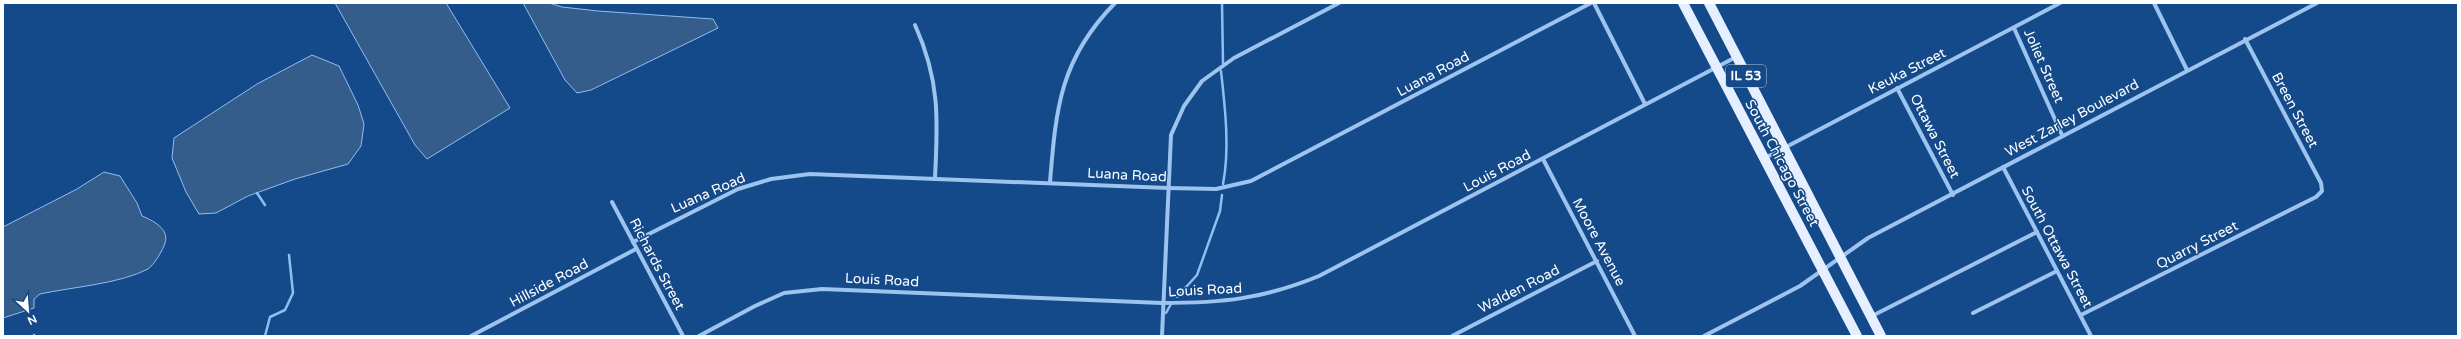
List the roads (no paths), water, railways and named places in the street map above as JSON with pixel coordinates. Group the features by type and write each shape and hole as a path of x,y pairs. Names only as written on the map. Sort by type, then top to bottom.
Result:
{"main road":[{"name":"South Chicago Street","path":"1683,3 1857,336"},
{"name":"South Chicago Street","path":"1709,3 1881,336"}],"street":[{"path":"1050,182 1055,117 1064,80 1079,47 1115,3"},
{"path":"1162,336 1162,303 1171,135 1184,106 1202,81 1234,58 1339,3"},
{"path":"1592,3 1645,104"},
{"name":"Luana Road","path":"633,242 709,202 738,189 771,179 810,174 1216,189 1251,181 1592,3"},
{"name":"Keuka Street","path":"1764,158 2060,3"},
{"path":"2154,3 2187,70"},
{"path":"2305,3 2308,8"},
{"name":"West Zarley Boulevard","path":"1704,336 1800,286 1868,238 1953,195 2062,135 2245,39 2317,3"},
{"path":"915,25 926,49 937,102 935,178"},
{"name":"Joliet Street","path":"2014,28 2062,135"},
{"name":"Breen Street","path":"2245,39 2321,183 2322,191"},
{"name":"Louis Road","path":"699,336 755,306 784,293 822,289 1162,303 1213,303 1248,299 1286,290 1319,276 1737,57"},
{"name":"Ottawa Street","path":"1897,88 1953,195"},
{"name":"Moore Avenue","path":"1543,159 1635,336"},
{"name":"South Ottawa Street","path":"2003,167 2092,336"},
{"name":"Quarry Street","path":"2081,315 2316,197 2322,191"},
{"name":"Richards Street","path":"612,202 683,336"},
{"path":"1871,317 2038,232"},
{"name":"Hillside Road","path":"475,335 636,249"},
{"name":"Walden Road","path":"1452,336 1597,261"},
{"path":"1973,313 2058,271"}],"water":[{"path":"335,3 446,3 510,108 427,159 415,145"},
{"path":"523,3 549,3 562,7 598,11 713,19 718,28 591,90 577,93 565,80"},
{"path":"312,55 339,66 358,105 364,124 361,146 348,164 295,179 248,196 216,213 199,214 186,192 172,158 174,138 257,84"},
{"path":"104,172 120,176 137,203 142,216 151,220 163,229 166,238 165,243 155,261 148,269 110,282 40,294 34,299 34,308 3,318 3,227 77,189"}],"waterway":[{"path":"1222,3 1223,63"},
{"path":"1221,71 1226,142 1223,184"},
{"path":"257,193 265,205"},
{"path":"1177,297 1197,275 1220,211 1222,195"},
{"path":"265,336 270,317 285,310 293,293 289,255"},
{"path":"1166,313 1171,304"}]}
